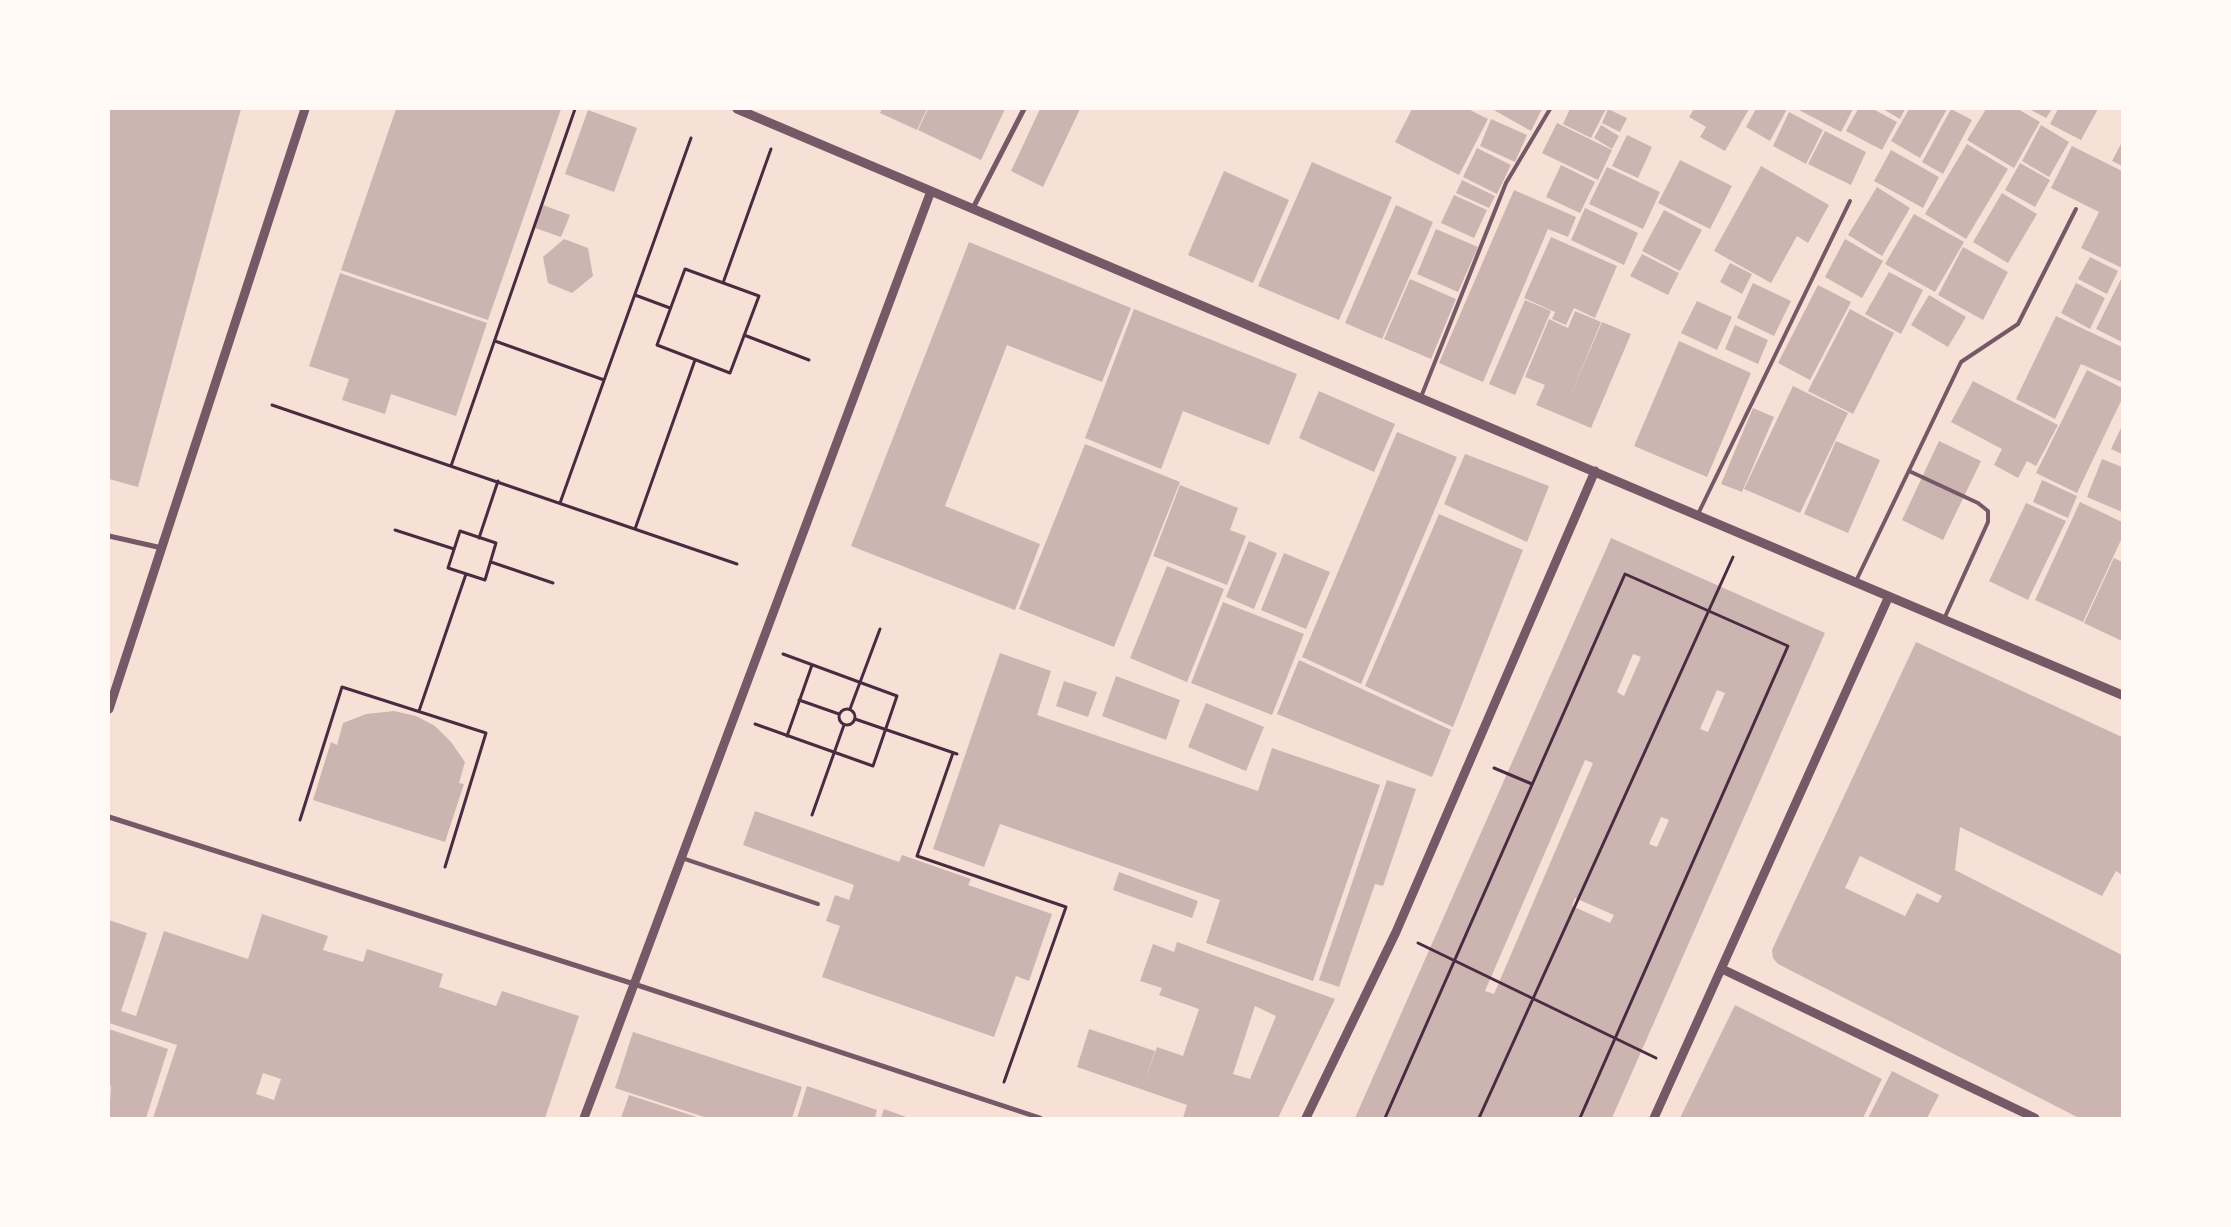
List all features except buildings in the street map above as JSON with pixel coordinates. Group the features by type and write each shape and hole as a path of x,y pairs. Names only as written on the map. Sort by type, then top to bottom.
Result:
{"street":[{"path":"109,709 305,109"},
{"path":"737,109 1743,533 2122,695"},
{"path":"974,208 1024,109"},
{"path":"584,1118 932,191"},
{"path":"1306,1118 1396,932 1595,471"},
{"path":"109,536 162,548"},
{"path":"1654,1118 1889,596"},
{"path":"109,817 634,984 1040,1118"},
{"path":"1722,969 2035,1118"}],"lane":[{"path":"1421,397 1506,183 1550,109"},
{"path":"1698,514 1850,201"},
{"path":"1856,581 1961,362 2018,324 2076,209"},
{"path":"1909,471 1978,503 1988,511 1988,522 1944,619"},
{"path":"682,858 818,904"}],"path":[{"path":"451,466 575,109"},
{"path":"723,283 779,126"},
{"path":"560,503 691,138"},
{"path":"685,269 723,283 759,296 730,373 657,345 685,269"},
{"path":"635,295 670,308"},
{"path":"744,335 809,360"},
{"path":"495,341 604,380"},
{"path":"635,529 696,360"},
{"path":"272,405 737,564"},
{"path":"479,538 498,481"},
{"path":"395,530 454,549"},
{"path":"460,531 479,538 496,543 485,580 448,568 460,531"},
{"path":"1479,1118 1743,533"},
{"path":"490,562 553,583"},
{"path":"419,711 466,574"},
{"path":"1385,1118 1625,574 1788,646 1580,1118"},
{"path":"850,709 880,629"},
{"path":"735,717 872,766 886,730 898,696 761,646"},
{"path":"787,736 812,665"},
{"path":"300,820 342,686 486,733 445,867"},
{"path":"799,700 839,714"},
{"path":"839,714 845,709 850,709"},
{"path":"839,714 840,722 844,725 850,725 855,719 854,712 850,709"},
{"path":"855,719 955,754 917,856 1066,907 997,1104"},
{"path":"812,815 844,725"},
{"path":"1471,759 1532,784"},
{"path":"1396,932 1676,1068"}]}
